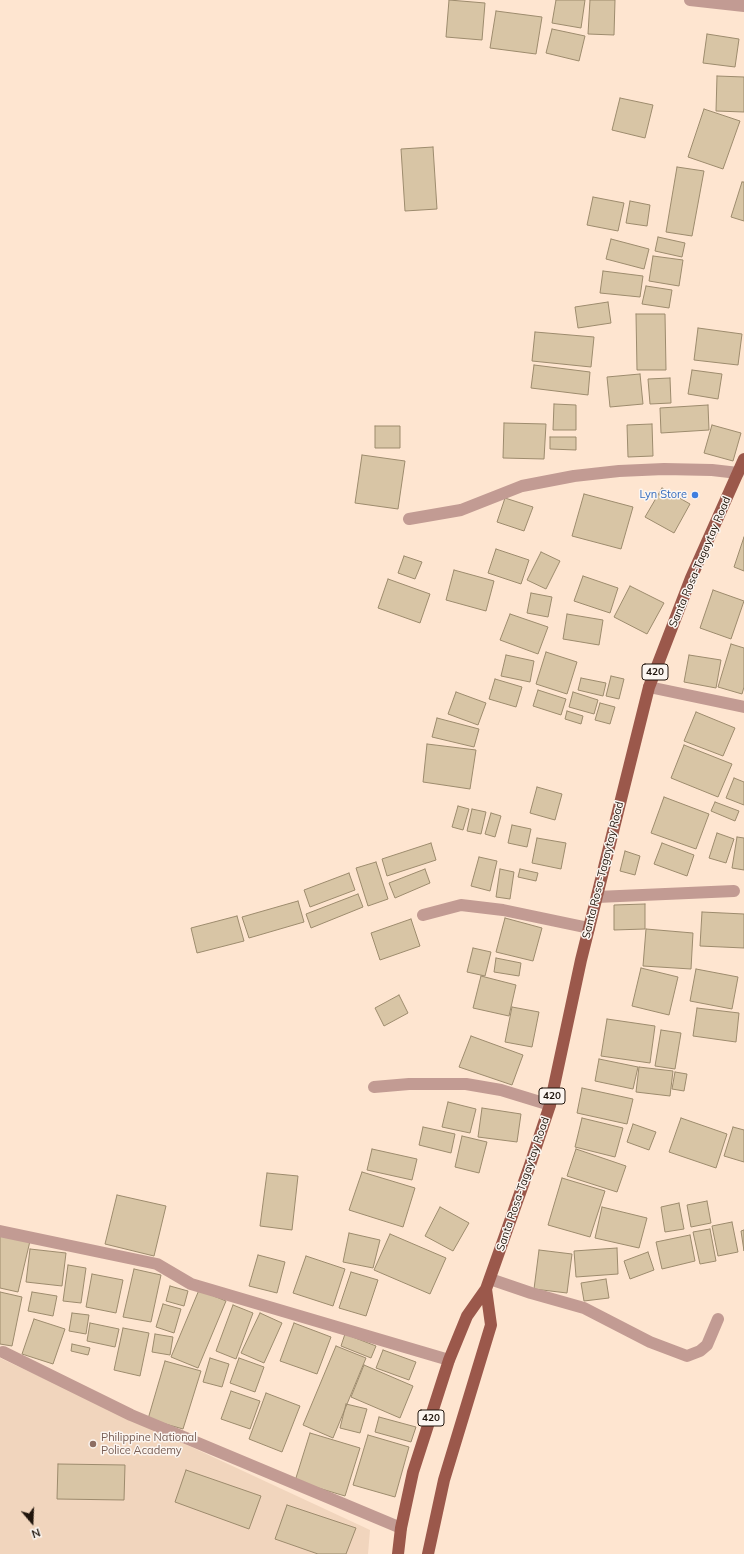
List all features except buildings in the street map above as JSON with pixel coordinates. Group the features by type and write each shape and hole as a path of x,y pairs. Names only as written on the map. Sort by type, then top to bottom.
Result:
{"main road":[{"name":"Santa Rosa-Tagaytay Road","path":"398,1554 401,1528 414,1472 449,1360 467,1316 488,1284 550,1105 589,928 649,687 691,578 744,459"},
{"name":"Santa Rosa-Tagaytay Road","path":"428,1554 444,1480 491,1325 488,1284"}],"street":[{"path":"690,0 744,6"},
{"path":"409,519 461,510 522,486 574,476 620,471 664,469 738,472"},
{"path":"649,687 744,707"},
{"path":"597,897 734,891"},
{"path":"424,915 461,905 503,910 589,928"},
{"path":"374,1087 409,1084 466,1084 501,1090 550,1105"},
{"path":"0,1231 157,1264 191,1284 449,1360"},
{"path":"488,1284 584,1308 650,1342 687,1356 700,1351 707,1345 718,1319"},
{"path":"3,1352 131,1415 401,1528"}],"shaded area":[{"name":"Philippine National Police Academy","path":"0,1358 370,1530 368,1554 0,1554"}],"place":[{"name":"Lyn Store","path":"695,495"},
{"name":"Philippine National Police Academy","path":"93,1444"}]}
